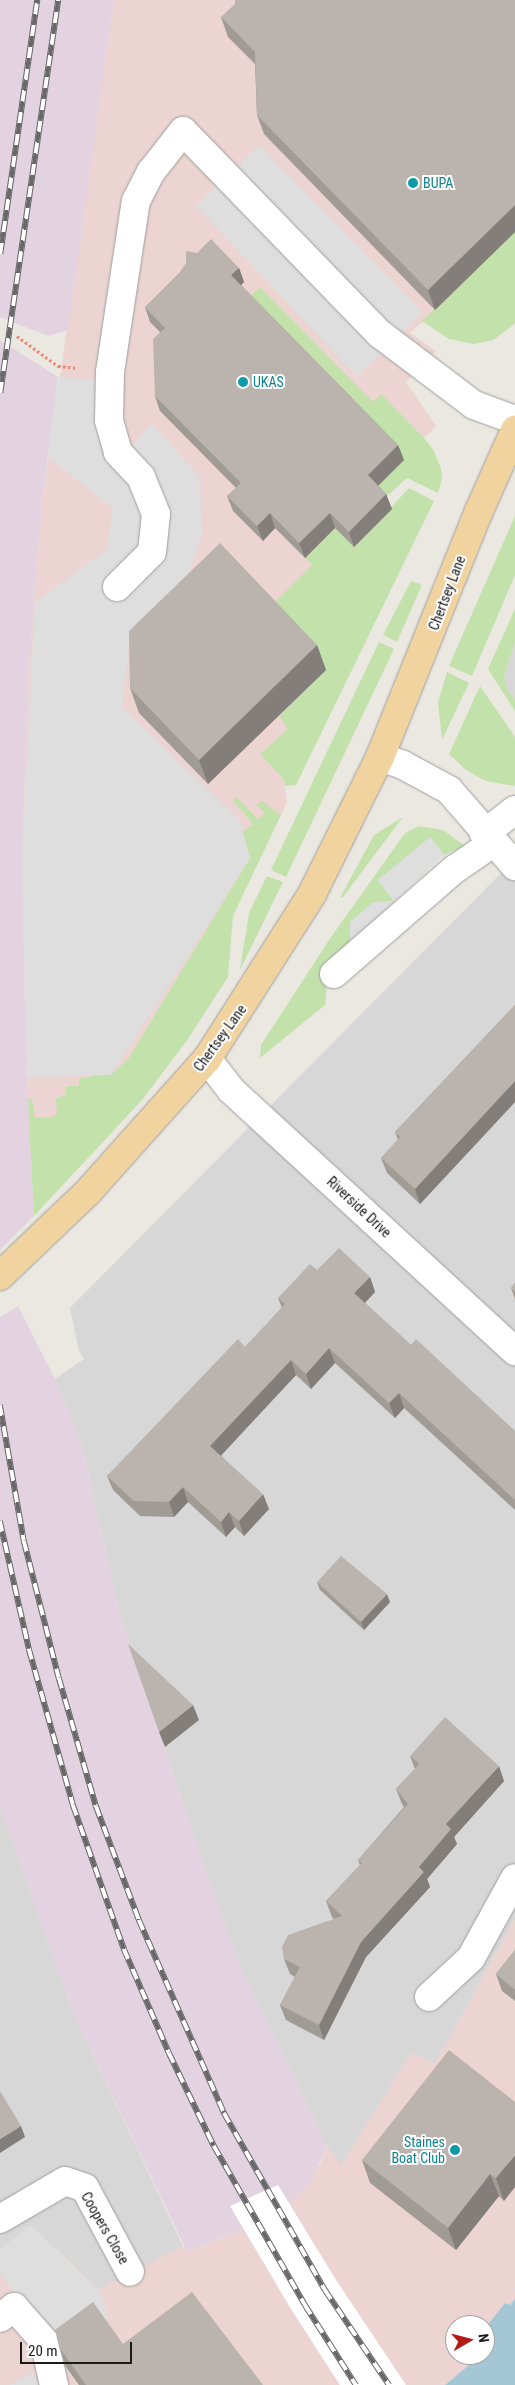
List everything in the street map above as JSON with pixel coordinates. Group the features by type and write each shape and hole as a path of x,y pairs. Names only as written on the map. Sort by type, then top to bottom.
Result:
{"main road":[{"name":"Chertsey Lane","path":"0,1276 87,1193 207,1059 312,894 380,757 479,511 515,430"}],"street":[{"path":"117,587 152,552 156,514 141,477 118,452 109,420 110,372 136,201 151,172 182,131 380,334 474,404 515,420"},
{"path":"380,757 403,765 449,790 515,866"},
{"path":"334,974 455,869 489,838 515,810"},
{"name":"Riverside Drive","path":"207,1059 231,1090 515,1351"},
{"path":"429,1997 471,1958 515,1878"},
{"name":"Coopers Close","path":"0,2219 65,2181 84,2188 130,2272"},
{"path":"0,2318 14,2307 44,2340 54,2385"}],"path":[{"path":"17,336 58,366 110,372"}],"shaded area":[{"path":"0,0 114,0 68,330 48,336 0,317"},
{"path":"114,0 515,0 435,310 410,333 436,351 406,382 436,426 373,490 392,509 326,670 279,716 289,729 260,754 284,780 287,802 281,815 277,813 128,1059 31,1156 26,1058 22,857 28,680 42,503"},
{"path":"259,145 422,312 357,377 196,206"},
{"path":"0,340 58,377 42,503 28,680 22,857 26,1058 34,1216 0,1250"},
{"path":"58,377 110,382 131,446 152,424 200,477 202,535 183,591 129,643 122,707 240,820 250,858 111,1075 27,1078 22,857 35,603 107,549 113,508 48,457"},
{"path":"515,642 515,699 507,689 504,676"},
{"path":"430,837 444,855 350,944 350,922 373,902 394,901 378,880"},
{"path":"515,859 515,1919 435,2064 411,2053 341,2166 327,2146 245,1976 220,1912 120,1616 82,1445 55,1379 84,1359 79,1351 70,1308"},
{"path":"18,1306 55,1379 82,1445 120,1616 220,1912 245,1976 327,2146 312,2179 290,2203 242,2229 187,2252 73,2013 0,1806 0,1317"},
{"path":"0,1806 73,2013 183,2246 99,2290 30,2225 0,2250"},
{"path":"515,1919 515,2299 510,2305 505,2303 495,2316 445,2315 445,2365 468,2366 445,2385 0,2385 0,2250 30,2225 99,2289 183,2246 187,2252 242,2229 290,2203 320,2164 327,2146 341,2165 411,2053 435,2064"},
{"path":"30,2225 99,2290 109,2317 55,2351 0,2273 0,2250"},
{"path":"32,2372 39,2385 9,2385"}],"green space":[{"path":"515,232 515,323 512,326 493,340 474,344 449,339 422,321"},
{"path":"260,287 373,402 381,394 424,438 434,451 441,469 442,479 438,493 407,478 383,500 373,490 403,460 247,300"},
{"path":"409,488 434,501 296,785 285,786 284,780 260,754 288,729 279,716 326,670 268,609 312,565 305,558 335,528 354,547"},
{"path":"515,516 515,575 472,676 449,666"},
{"path":"411,581 422,585 397,642 383,635"},
{"path":"515,609 515,642 504,676 507,689 515,699 515,711 488,669"},
{"path":"379,642 394,649 286,877 271,870"},
{"path":"447,672 469,683 442,740 438,702"},
{"path":"480,686 515,737 515,786 486,781 466,770 449,754"},
{"path":"237,797 258,820 265,813 257,805 262,801 281,815 233,916 228,977 188,1039 142,1100 34,1216 28,1099 32,1099 35,1118 53,1117 57,1113 56,1098 66,1095 66,1086 79,1086 79,1078 92,1077 92,1054 111,1075 128,1059 250,858 232,841 253,824 233,801"},
{"path":"403,817 343,897 340,898 374,835"},
{"path":"419,826 443,830 465,846 444,855 430,838 378,880 394,901 329,961 325,1005 260,1058 261,1045 331,937 405,833"},
{"path":"267,876 283,882 240,970 249,913"}],"water":[{"path":"515,2299 515,2385 445,2385 467,2365 495,2365 495,2316 505,2303 510,2305"}],"pier":[{"path":"278,2185 336,2280 406,2385 340,2385 291,2309 230,2206"}],"building":[{"name":"BUPA","path":"235,0 515,0 515,205 428,290 257,115 255,52 221,17 235,4"},
{"name":"UKAS","path":"211,239 239,268 231,275 398,445 368,475 386,494 349,532 330,513 299,543 270,513 257,526 227,496 241,483 155,396 153,339 165,328 145,307 180,272 186,263 186,251 197,253"},
{"path":"220,543 317,645 199,760 130,688 129,631"},
{"path":"515,1005 515,1081 415,1189 381,1158 400,1137 395,1132"},
{"path":"339,1248 370,1277 354,1293 411,1345 416,1339 515,1431 515,1500 399,1393 389,1403 329,1348 306,1374 291,1360 210,1446 263,1494 239,1521 229,1512 221,1522 183,1487 169,1502 134,1501 107,1476 238,1339 245,1347 285,1304 278,1298 310,1264 317,1270"},
{"path":"515,1283 515,1292 511,1288"},
{"path":"341,1556 387,1594 361,1622 317,1582"},
{"path":"128,1644 193,1705 159,1732"},
{"path":"445,1717 499,1766 446,1824 451,1829 419,1867 424,1872 361,1942 319,2025 280,2005 300,1967 284,1959 282,1947 288,1935 342,1916 326,1901 362,1863 358,1860 408,1804 396,1789 419,1764 410,1756"},
{"path":"515,1950 515,1990 496,1974"},
{"name":"Staines Boat Club","path":"449,2050 515,2102 515,2155 496,2178 490,2174 448,2228 362,2160"},
{"path":"0,2091 21,2126 0,2139"},
{"path":"192,2292 263,2385 86,2385 59,2347 55,2330 93,2302 123,2344"}],"railway":[{"path":"0,254 37,0"},
{"path":"0,393 58,0"},
{"path":"0,1405 24,1541 59,1678 96,1806 139,1920 224,2113 325,2290 389,2385"},
{"path":"0,1521 29,1649 73,1805 124,1949 169,2053 214,2146 305,2305 356,2385"}],"place":[{"name":"BUPA","path":"413,183"},
{"name":"UKAS","path":"243,382"},
{"name":"Staines Boat Club","path":"455,2150"}]}
